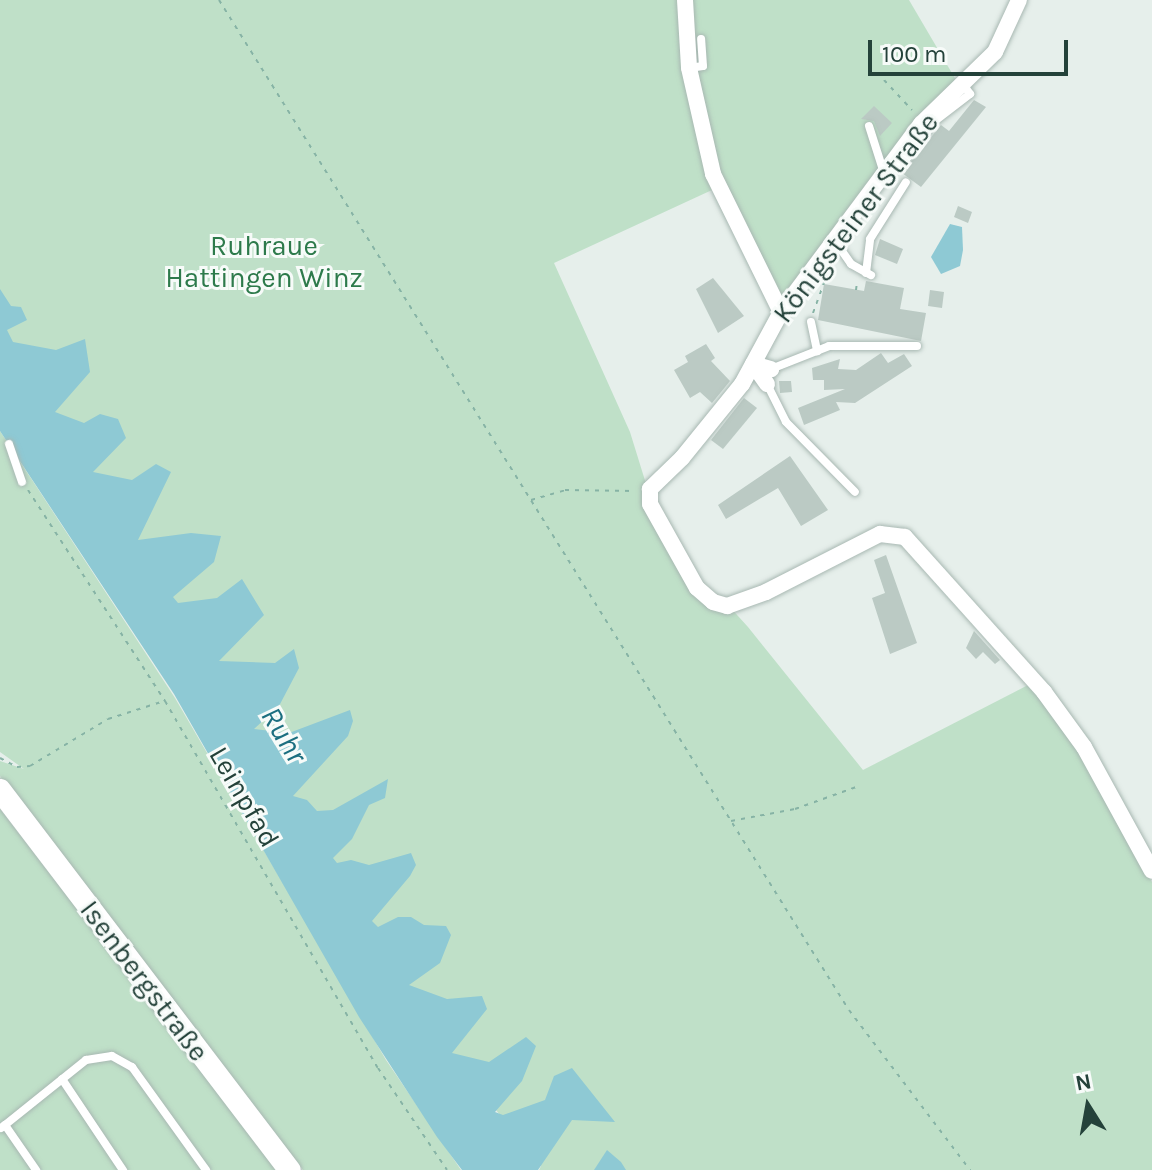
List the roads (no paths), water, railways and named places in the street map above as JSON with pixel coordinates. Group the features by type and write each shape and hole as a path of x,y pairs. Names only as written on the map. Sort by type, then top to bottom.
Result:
{"main road":[{"name":"Isenbergstraße","path":"0,790 290,1170"}],"street":[{"path":"685,0 689,68 713,174 781,312"},
{"name":"Königsteiner Straße","path":"1019,0 995,52 921,124 781,312 753,364 682,458 650,489 654,514 697,588 720,605 743,603 873,537 895,533 905,537 1044,692 1084,747 1152,871"},
{"path":"753,364 769,377"}],"lane":[{"path":"689,68 703,66 701,39"},
{"path":"901,166 936,120 970,94 963,84"},
{"path":"943,124 956,105"},
{"path":"869,126 884,174"},
{"path":"834,240 847,257 868,274 870,239 906,182"},
{"path":"811,322 817,351"},
{"path":"855,492 786,422 769,377 829,346 917,346"},
{"path":"9,444 22,482"},
{"path":"36,1170 2,1127 86,1060 112,1056 132,1067 206,1170"},
{"path":"62,1079 123,1170"}],"water":[{"path":"950,224 962,227 963,250 960,266 941,274 931,257"},
{"name":"Ruhr","path":"0,289 11,306 21,307 27,320 7,330 13,342 56,350 85,339 90,372 55,412 84,423 100,414 118,419 126,438 93,472 132,480 156,464 171,472 138,540 191,533 221,536 214,562 173,597 178,603 217,598 242,579 264,615 219,661 275,663 294,649 299,668 279,706 254,729 289,733 350,710 353,721 348,736 293,796 307,800 317,811 333,810 388,779 385,798 369,805 352,839 333,858 337,863 351,860 369,865 411,853 416,865 410,876 372,921 378,927 398,917 411,917 424,925 446,926 451,935 440,963 409,985 447,999 482,996 487,1009 452,1053 489,1062 526,1037 536,1046 522,1081 495,1112 503,1115 545,1100 554,1076 572,1068 615,1122 572,1120 538,1170 462,1170 437,1137 359,1017 174,694 0,431"},
{"path":"607,1150 621,1162 626,1170 594,1170"}],"park label":[{"name":"Ruhraue Hattingen Winz","path":"264,262"}]}
